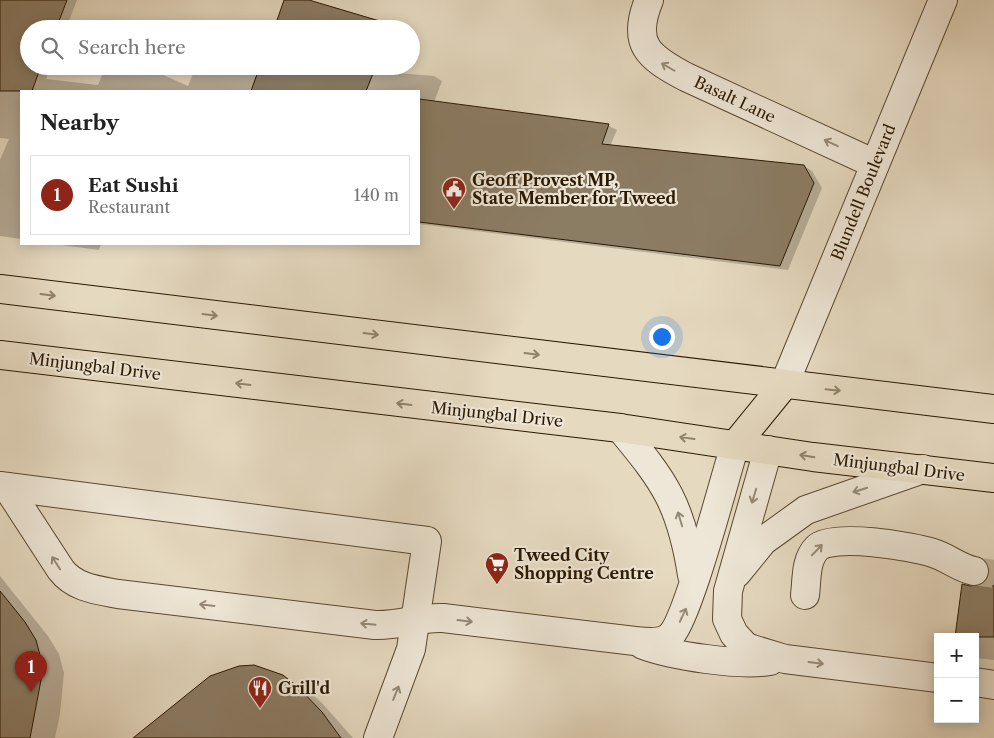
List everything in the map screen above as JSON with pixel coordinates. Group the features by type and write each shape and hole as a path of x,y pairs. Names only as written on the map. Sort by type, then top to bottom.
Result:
{"main road":[{"path":"0,289 994,409"},
{"name":"Minjungbal Drive","path":"0,355 620,428 768,450 994,478"},
{"path":"735,445 784,385"},
{"path":"768,450 784,385"}],"street":[{"name":"Basalt Lane","path":"649,0 644,13 642,41 656,60 686,77 875,164"},
{"name":"Blundell Boulevard","path":"784,385 943,0"},
{"path":"620,428 650,465 674,500 686,538 694,584"},
{"path":"4,487 60,570 68,579 86,588 118,594 375,625 402,624 443,618 634,641 659,641 673,633 686,607 735,445"},
{"path":"768,450 731,580 726,610 727,619 734,634 745,646 752,650 785,659 934,678"},
{"path":"731,580 764,541 806,510 923,470"},
{"path":"4,487 427,541 417,621 406,666 378,738"},
{"path":"805,595 810,558 819,546 831,542 869,543 925,551 974,571"},
{"path":"634,641 660,651 727,660 760,663 785,659"},
{"path":"979,683 994,685"}],"building":[{"path":"0,0 67,0 59,20 20,20 20,75 38,75 32,90 0,91"},
{"path":"284,0 309,0 376,20 277,20"},
{"path":"257,75 372,75 366,90 251,90"},
{"path":"420,99 609,124 602,144 804,165 814,183 780,266 420,222"},
{"path":"962,584 994,586 994,637 979,637 979,633 956,633"},
{"path":"0,591 25,622 36,640 41,659 41,680 30,738 0,738"},
{"path":"254,665 283,675 299,688 322,712 341,738 133,738 210,676 239,666"}],"tunnel":[{"path":"974,571 994,574"}],"place":[{"name":"Geoff Provest MP, State Member for Tweed","path":"454,210"},
{"name":"Tweed City Shopping Centre","path":"497,585"},
{"name":"Eat Sushi","path":"31,692"},
{"name":"Grill'd","path":"260,709"}]}
